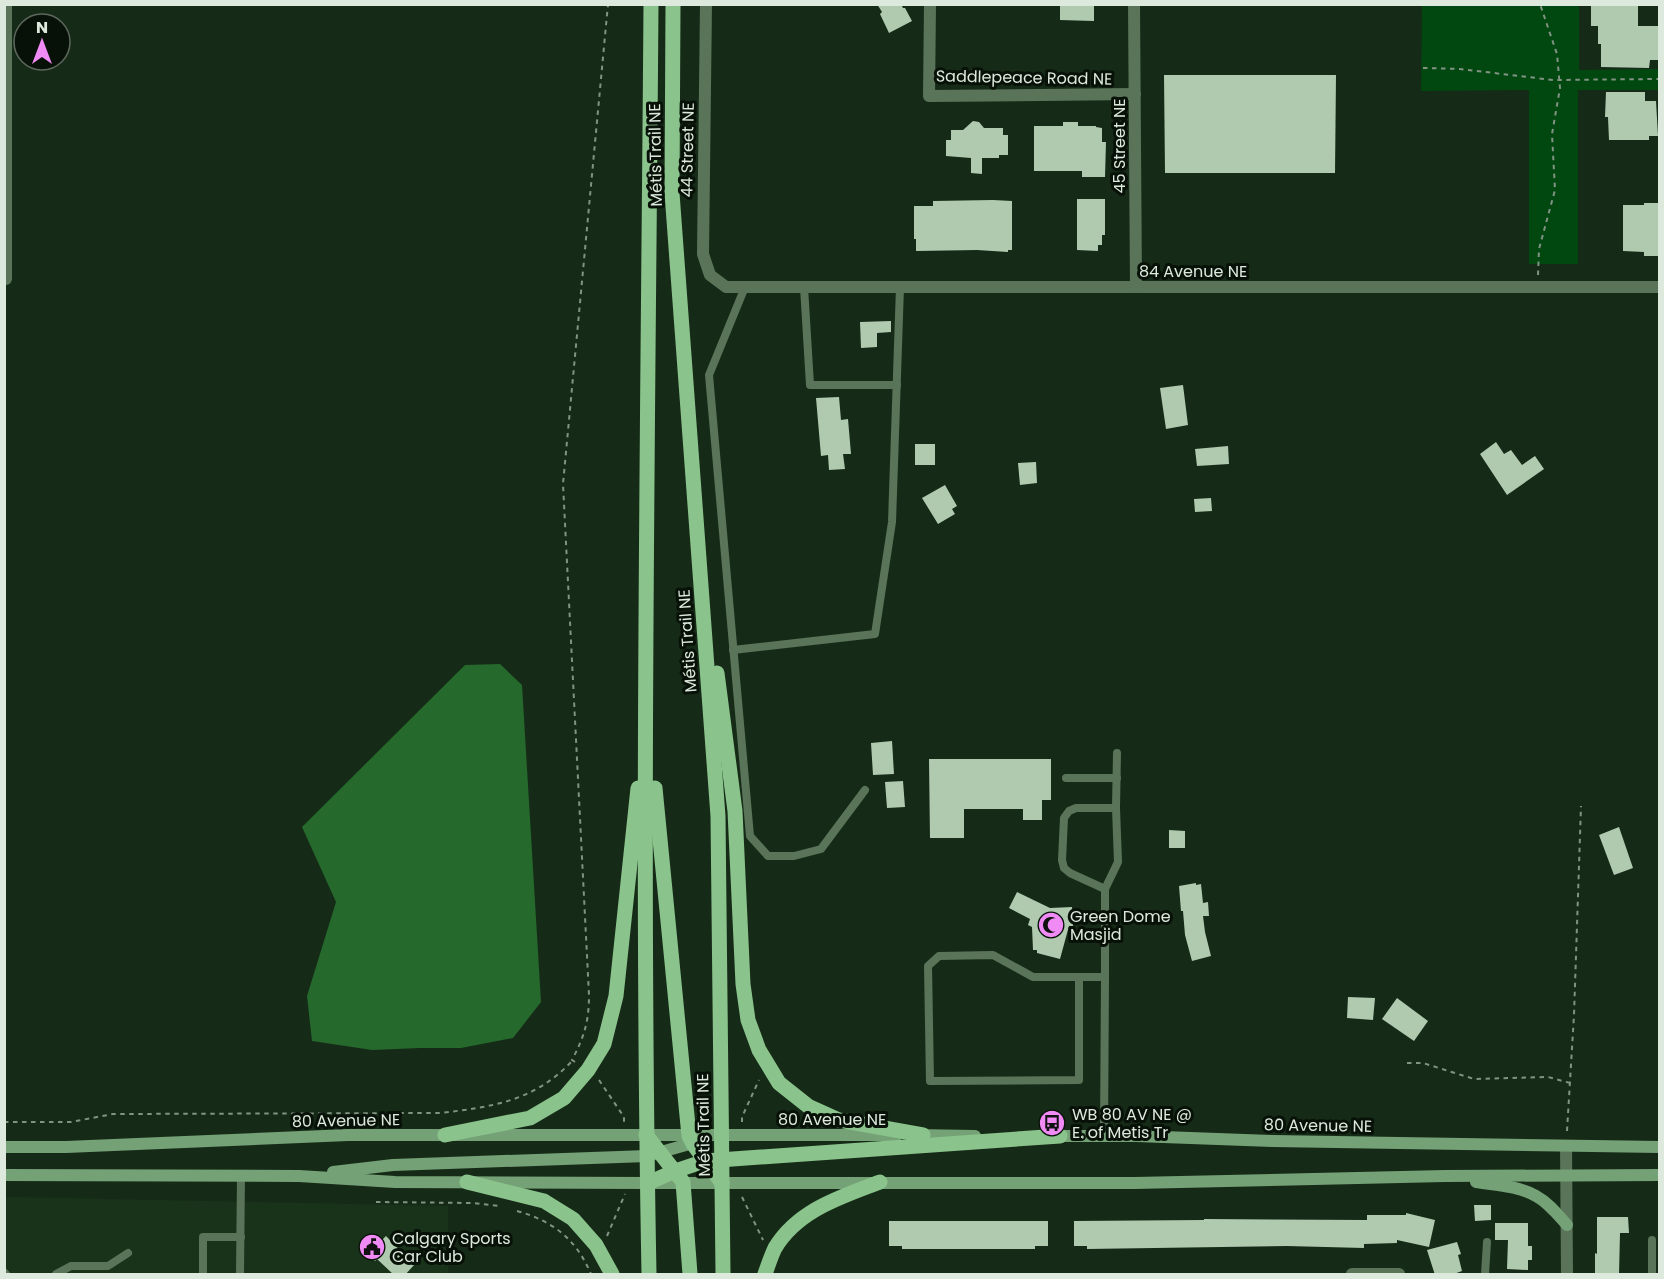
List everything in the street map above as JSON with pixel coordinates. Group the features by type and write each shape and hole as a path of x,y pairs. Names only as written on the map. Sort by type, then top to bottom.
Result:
{"main road":[{"name":"Métis Trail NE","path":"646,1135 646,701 651,4"},
{"name":"Métis Trail NE","path":"673,4 672,193 718,816 723,1275"},
{"path":"694,493 735,811 743,984 748,1020 759,1050 779,1083 808,1106 839,1120 923,1136"},
{"path":"445,1136 530,1118 564,1098 588,1070 604,1044 616,996 646,701"},
{"path":"646,701 691,1140 722,1183"},
{"path":"646,1135 654,1154 679,1177 690,1275"},
{"name":"80 Avenue NE","path":"4,1147 66,1147 348,1136 646,1135 691,1140"},
{"name":"80 Avenue NE","path":"299,1176 393,1166 654,1154 691,1140 721,1136 1104,1136 1659,1147"},
{"path":"679,1177 705,1161 1060,1136"},
{"path":"649,1275 648,1183 654,1154"},
{"path":"4,1175 299,1176 395,1182 648,1183 679,1177 722,1183 1135,1183 1445,1176 1659,1175"},
{"path":"1445,1176 1517,1189 1536,1195 1552,1208 1567,1226"},
{"path":"467,1182 544,1201 573,1219 596,1245 612,1275"},
{"path":"765,1275 775,1249 809,1213 835,1199 880,1182"}],"street":[{"path":"5,279 6,4"},
{"name":"44 Street NE","path":"706,4 703,254 710,275 726,287"},
{"name":"Saddlepeace Road NE","path":"930,4 929,96 1135,94"},
{"name":"45 Street NE","path":"1134,4 1136,287"},
{"name":"84 Avenue NE","path":"726,287 1659,287"},
{"path":"1566,1146 1567,1275"},
{"path":"1352,1275 1399,1275"}],"lane":[{"path":"745,287 709,375 750,836 768,856 794,856 821,849 865,790"},
{"path":"804,287 810,385 897,385"},
{"path":"734,650 875,634 892,522 900,287"},
{"path":"1104,1136 1105,889 1118,862 1117,753"},
{"path":"1066,778 1117,778"},
{"path":"1105,889 1064,868 1062,860 1064,818 1069,811 1076,808 1116,808"},
{"path":"1079,978 1079,1080 930,1081 928,966 939,956 993,955 1032,977 1105,977"},
{"path":"240,1275 241,1176"},
{"path":"202,1275 203,1237 241,1237"},
{"path":"1652,1240 1655,1273"},
{"path":"1485,1275 1487,1242"},
{"path":"56,1275 71,1266 108,1266 128,1253"}],"path":[{"path":"4,1122 71,1122 113,1113 440,1113 494,1105 523,1097 545,1085 572,1060 585,1034 589,1014 589,995 563,484 608,4"},
{"path":"1538,287 1539,249 1555,190 1552,134 1560,88 1559,67 1554,45 1540,4"},
{"path":"1423,68 1460,69 1535,79 1659,79"},
{"path":"1566,1146 1581,806"},
{"path":"572,1060 580,1065"},
{"path":"1407,1064 1423,1063 1474,1079 1548,1077 1570,1083"},
{"path":"742,1124 742,1117 763,1071"},
{"path":"595,1074 624,1117 624,1125"},
{"path":"735,1116 742,1117"},
{"path":"624,1117 633,1117"},
{"path":"603,1240 606,1239 625,1197 624,1190"},
{"path":"735,1198 742,1198 765,1245"},
{"path":"376,1202 473,1203 504,1207"},
{"path":"513,1210 532,1215 559,1230 575,1245 591,1275"}],"shaded area":[{"path":"1422,5 1579,5 1579,70 1659,69 1659,90 1578,90 1578,264 1529,264 1529,90 1421,91"},
{"path":"500,664 522,685 541,1002 513,1038 461,1048 372,1050 312,1041 307,996 336,902 302,827 465,665"},
{"path":"5,1197 448,1206 448,1274 5,1274"}],"building":[{"path":"877,4 901,4 912,21 889,33"},
{"path":"1060,4 1094,4 1094,21 1060,20"},
{"path":"1638,4 1638,26 1659,26 1659,60 1650,60 1649,68 1601,67 1598,26 1591,26 1591,6"},
{"path":"1164,75 1336,75 1335,173 1165,173"},
{"path":"1606,92 1645,92 1645,101 1656,101 1658,136 1649,136 1649,140 1609,140 1608,117 1605,117"},
{"path":"973,121 979,122 984,128 1003,128 1003,135 1008,135 1008,155 999,155 999,158 982,158 982,174 971,173 971,158 946,156 946,140 951,140 951,130 963,130"},
{"path":"1063,122 1078,122 1078,126 1102,128 1102,142 1106,142 1105,177 1082,177 1082,171 1034,171 1034,126 1063,126"},
{"path":"1077,199 1105,199 1105,235 1102,235 1102,245 1098,245 1098,251 1077,250"},
{"path":"933,201 1012,201 1012,250 1008,252 916,251 914,206 933,206"},
{"path":"1644,203 1659,203 1659,256 1644,256 1644,252 1623,251 1623,205 1644,205"},
{"path":"891,321 891,332 877,333 877,347 861,348 860,322"},
{"path":"1183,385 1188,425 1166,429 1160,388"},
{"path":"839,397 841,420 848,419 851,454 843,454 845,469 829,470 828,455 821,456 816,398"},
{"path":"1496,442 1504,454 1511,450 1522,465 1535,456 1544,469 1507,495 1480,454"},
{"path":"915,444 935,444 935,465 915,465"},
{"path":"1228,446 1229,464 1197,466 1195,449"},
{"path":"1036,462 1037,483 1020,485 1018,463"},
{"path":"945,485 957,506 952,509 955,514 938,524 922,498"},
{"path":"1211,498 1212,511 1195,512 1194,499"},
{"path":"892,741 894,774 873,775 871,743"},
{"path":"929,759 1051,759 1051,800 1042,800 1042,820 1023,820 1023,809 964,809 964,838 930,838"},
{"path":"903,781 905,807 887,808 885,782"},
{"path":"1619,827 1633,868 1614,875 1599,835"},
{"path":"1169,830 1185,831 1185,848 1169,848"},
{"path":"1196,883 1196,885 1201,884 1203,903 1208,902 1209,916 1203,916 1211,956 1192,961 1185,935 1179,886"},
{"name":"Green Dome Masjid","path":"1017,892 1050,908 1072,907 1073,926 1069,926 1060,959 1033,950 1032,927 1028,925 1030,919 1009,908"},
{"path":"1348,997 1375,998 1373,1020 1347,1018"},
{"path":"1397,998 1428,1021 1414,1041 1382,1019"},
{"path":"1474,1205 1491,1205 1491,1220 1475,1221"},
{"path":"1406,1213 1435,1220 1429,1247 1397,1240 1397,1243 1364,1244 1364,1248 1287,1246 1087,1249 1087,1246 1074,1246 1074,1221 1367,1220 1367,1215 1406,1215"},
{"path":"1597,1217 1628,1217 1629,1233 1620,1233 1619,1275 1595,1275"},
{"path":"889,1221 1048,1221 1048,1246 1035,1246 1035,1249 902,1249 902,1246 889,1246"},
{"path":"1495,1223 1528,1223 1528,1246 1532,1246 1532,1260 1528,1260 1528,1270 1507,1269 1508,1240 1495,1240"},
{"path":"386,1236 414,1265 405,1275 394,1275 362,1248 372,1238 378,1244"},
{"path":"1457,1242 1461,1254 1458,1255 1462,1271 1451,1275 1435,1275 1427,1250"}],"place":[{"name":"Green Dome Masjid","path":"1051,925"},
{"name":"WB 80 AV NE @ E. of Metis Tr","path":"1052,1123"},
{"name":"Calgary Sports Car Club","path":"372,1247"}]}
